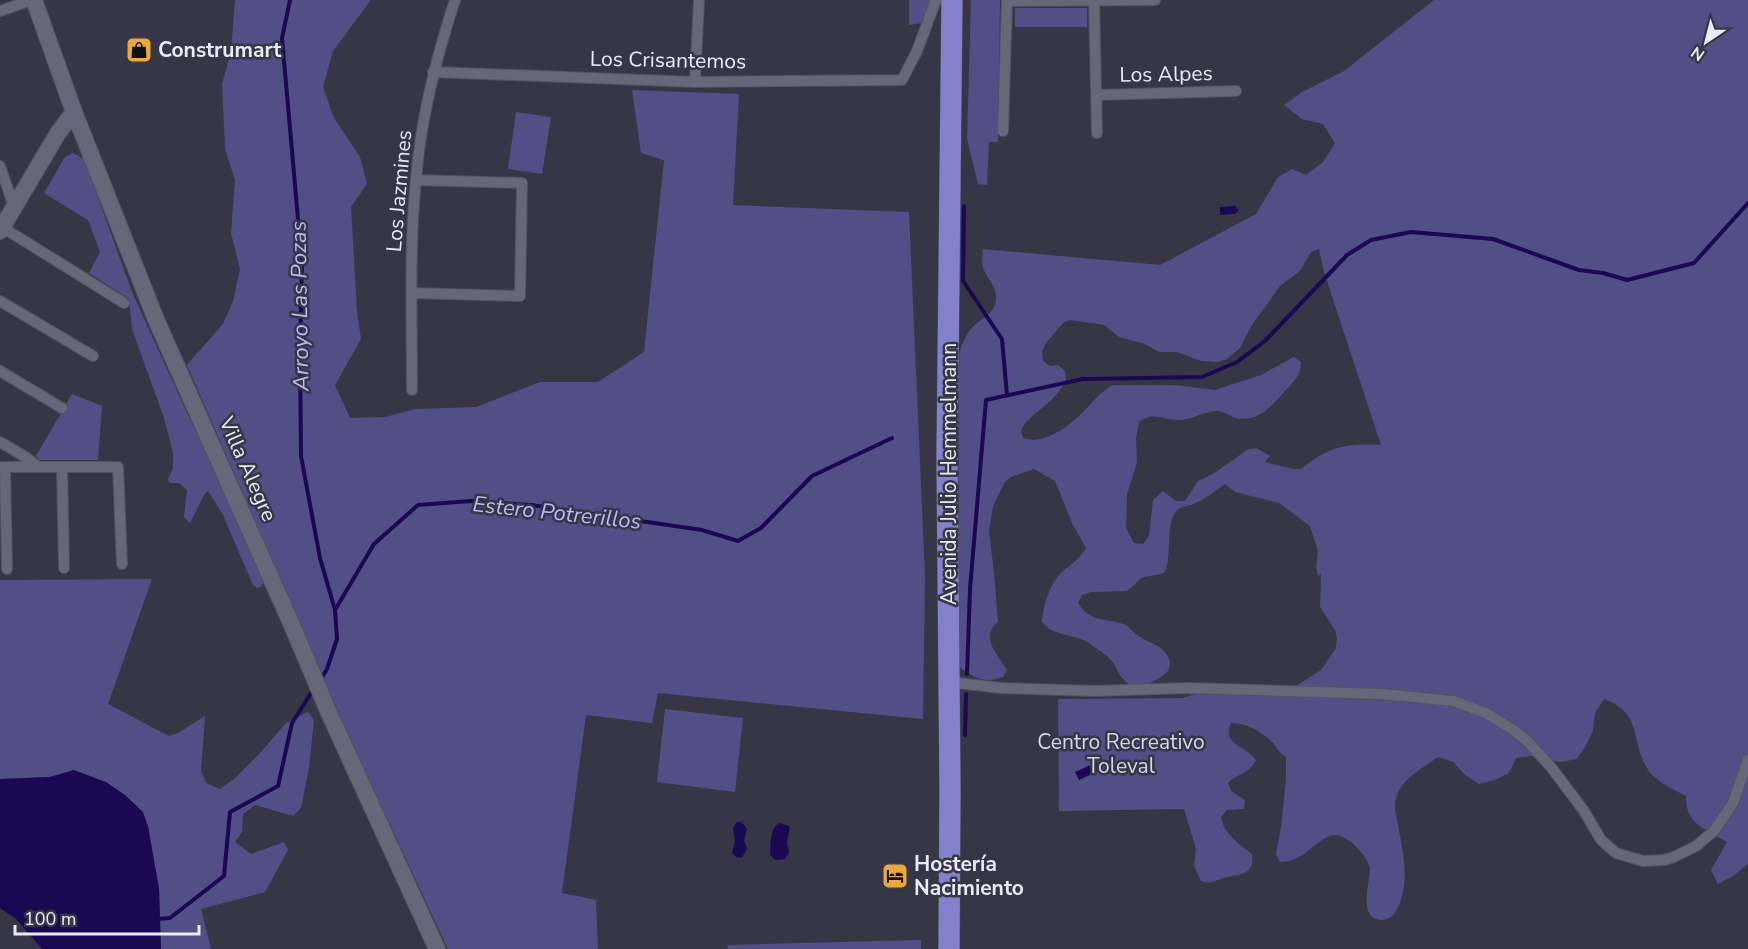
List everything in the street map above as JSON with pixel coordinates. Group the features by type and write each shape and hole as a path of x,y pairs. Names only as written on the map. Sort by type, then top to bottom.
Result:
{"highway":[{"name":"Avenida Julio Hemmelmann","path":"949,949 947,456 952,0"}],"main road":[{"name":"Villa Alegre","path":"32,0 157,322 329,713 437,949"},
{"path":"1,229 58,133 74,112"}],"street":[{"path":"0,11 32,0"},
{"name":"Los Jazmines","path":"412,390 412,249 419,149 433,72 455,0"},
{"path":"696,82 699,0"},
{"name":"Los Crisantemos","path":"433,72 696,82 902,80 917,51 936,0"},
{"path":"1002,131 1007,0 1155,0"},
{"path":"1094,0 1097,133"},
{"name":"Los Alpes","path":"1096,95 1236,91"},
{"path":"0,166 14,207"},
{"path":"412,293 519,296 522,183 416,180"},
{"path":"1,229 124,303"},
{"path":"0,301 93,356"},
{"path":"0,371 62,408"},
{"path":"0,442 38,467"},
{"path":"7,569 3,467 118,467 122,564"},
{"path":"62,468 64,568"},
{"path":"949,682 1001,688 1095,691 1188,688 1382,694 1453,700 1486,713 1528,741 1546,760 1584,811 1601,840 1616,853 1643,861 1664,860 1674,856 1696,846 1714,831 1733,803 1748,760"}],"green space":[{"path":"235,0 371,0 333,51 323,87 334,118 360,157 367,184 351,207 357,311 361,339 335,385 350,418 385,417 416,409 476,407 540,382 598,382 644,352 664,160 641,153 632,90 739,94 733,205 909,212 925,576 923,719 658,693 652,723 586,715 562,893 596,900 598,949 448,949 350,739 187,365 223,324 233,301 240,269 231,233 235,180 225,149 222,84 231,52"},
{"path":"909,0 931,0 922,23 909,25"},
{"path":"971,0 1000,0 998,142 989,142 987,185 978,184 967,139"},
{"name":"Centro Recreativo Toleval","path":"1434,0 1748,0 1748,864 1718,884 1711,870 1727,842 1698,825 1689,813 1686,796 1650,773 1642,758 1630,720 1625,712 1604,699 1595,713 1593,730 1587,744 1577,759 1560,762 1532,756 1516,758 1509,773 1479,784 1465,775 1453,762 1438,757 1403,785 1395,805 1404,857 1405,879 1401,901 1396,911 1384,920 1374,918 1367,907 1369,864 1357,848 1341,836 1329,836 1297,858 1280,862 1276,854 1286,780 1286,757 1266,736 1247,726 1231,723 1229,730 1232,741 1256,760 1250,769 1228,783 1231,791 1245,800 1244,809 1227,810 1221,817 1228,833 1252,854 1251,867 1245,873 1212,882 1201,881 1194,866 1196,849 1184,809 1059,811 1058,699 1183,698 1205,691 1279,690 1296,686 1321,670 1336,648 1335,630 1320,607 1321,574 1318,576 1316,567 1318,551 1310,526 1279,503 1235,492 1225,484 1174,514 1170,528 1165,572 1144,577 1127,591 1091,592 1082,595 1078,602 1090,616 1123,624 1143,639 1159,647 1169,659 1169,669 1166,673 1156,680 1134,686 1125,681 1107,656 1087,642 1058,633 1042,622 1046,602 1054,582 1086,548 1073,525 1055,481 1034,469 1011,477 1005,482 993,506 989,531 998,622 990,634 990,640 1007,670 1003,677 984,680 959,667 958,360 968,333 973,326 990,313 995,304 995,290 982,266 983,249 1160,265 1256,214 1278,177 1292,169 1306,175 1323,162 1335,143 1323,124 1302,119 1284,105 1302,92 1344,71","holes":["1319,249 1324,272 1381,445 1338,448 1320,456 1301,469 1265,462 1270,456 1256,448 1247,450 1213,474 1198,481 1185,501 1176,501 1163,491 1153,500 1149,536 1143,544 1134,543 1126,528 1127,494 1137,463 1136,438 1139,422 1149,417 1183,420 1215,411 1236,418 1252,418 1270,407 1292,384 1301,367 1301,362 1294,357 1261,375 1215,390 1174,385 1113,385 1060,431 1045,438 1030,440 1023,438 1021,430 1026,423 1056,395 1066,379 1065,371 1058,365 1050,366 1043,361 1042,352 1045,344 1063,323 1070,320 1104,325 1119,337 1145,344 1159,352 1177,352 1201,361 1218,362 1227,359 1240,348 1252,325 1280,286 1300,271 1311,252"]},
{"path":"1015,8 1087,8 1087,27 1015,27"},
{"path":"516,112 551,117 542,174 508,169"},
{"path":"73,153 84,159 132,292 243,529 263,583 261,587 257,588 253,585 222,513 208,491 190,523 184,517 187,490 179,483 170,483 168,479 173,467 173,453 164,418 132,329 129,299 89,273 100,252 88,220 44,193 65,157"},
{"path":"72,394 102,406 98,460 39,460 36,456"},
{"path":"152,579 108,704 169,736 205,716 201,771 206,783 220,789 235,778 260,753 286,723 308,712 314,720 309,768 301,808 293,816 255,805 243,814 242,832 235,842 251,854 284,842 288,850 265,892 201,909 211,949 161,949 159,889 148,826 74,770 50,777 0,779 0,580"},
{"path":"665,709 743,718 735,792 657,782"},
{"path":"921,940 921,949 728,949 727,945"}],"shaded area":[{"path":"1235,206 1239,210 1235,214 1220,215 1220,207"},
{"path":"1097,762 1101,770 1079,780 1075,772"},
{"path":"74,770 106,782 125,795 143,812 148,826 159,889 161,949 42,949 16,919 0,908 0,779 50,777"},
{"path":"737,822 741,822 747,828 744,841 747,848 742,858 732,853 735,841 733,828"},
{"path":"779,823 790,826 787,843 789,853 785,859 775,860 770,855 771,842 772,833"}],"waterway":[{"name":"Arroyo Las Pozas","path":"290,0 282,38 302,264 301,456 320,558 335,610"},
{"name":"Estero Potrerillos","path":"967,674 970,589 986,400 1083,379 1202,377 1237,362 1265,341 1347,255 1371,240 1411,232 1493,239 1579,270 1603,273 1627,280 1694,263 1748,203"},
{"path":"964,206 963,281 1002,339 1007,395"},
{"name":"Estero Potrerillos","path":"321,679 327,669 337,639 335,610 374,544 418,505 471,501 531,505 702,530 738,541 761,528 812,476 892,438"},
{"name":"Estero Potrerillos","path":"157,919 170,918 224,876 230,812 278,786 292,723 313,690"},
{"path":"965,735 966,694"}],"place":[{"name":"Construmart","path":"139,50"},
{"name":"Hostería Nacimiento","path":"895,876"}]}
